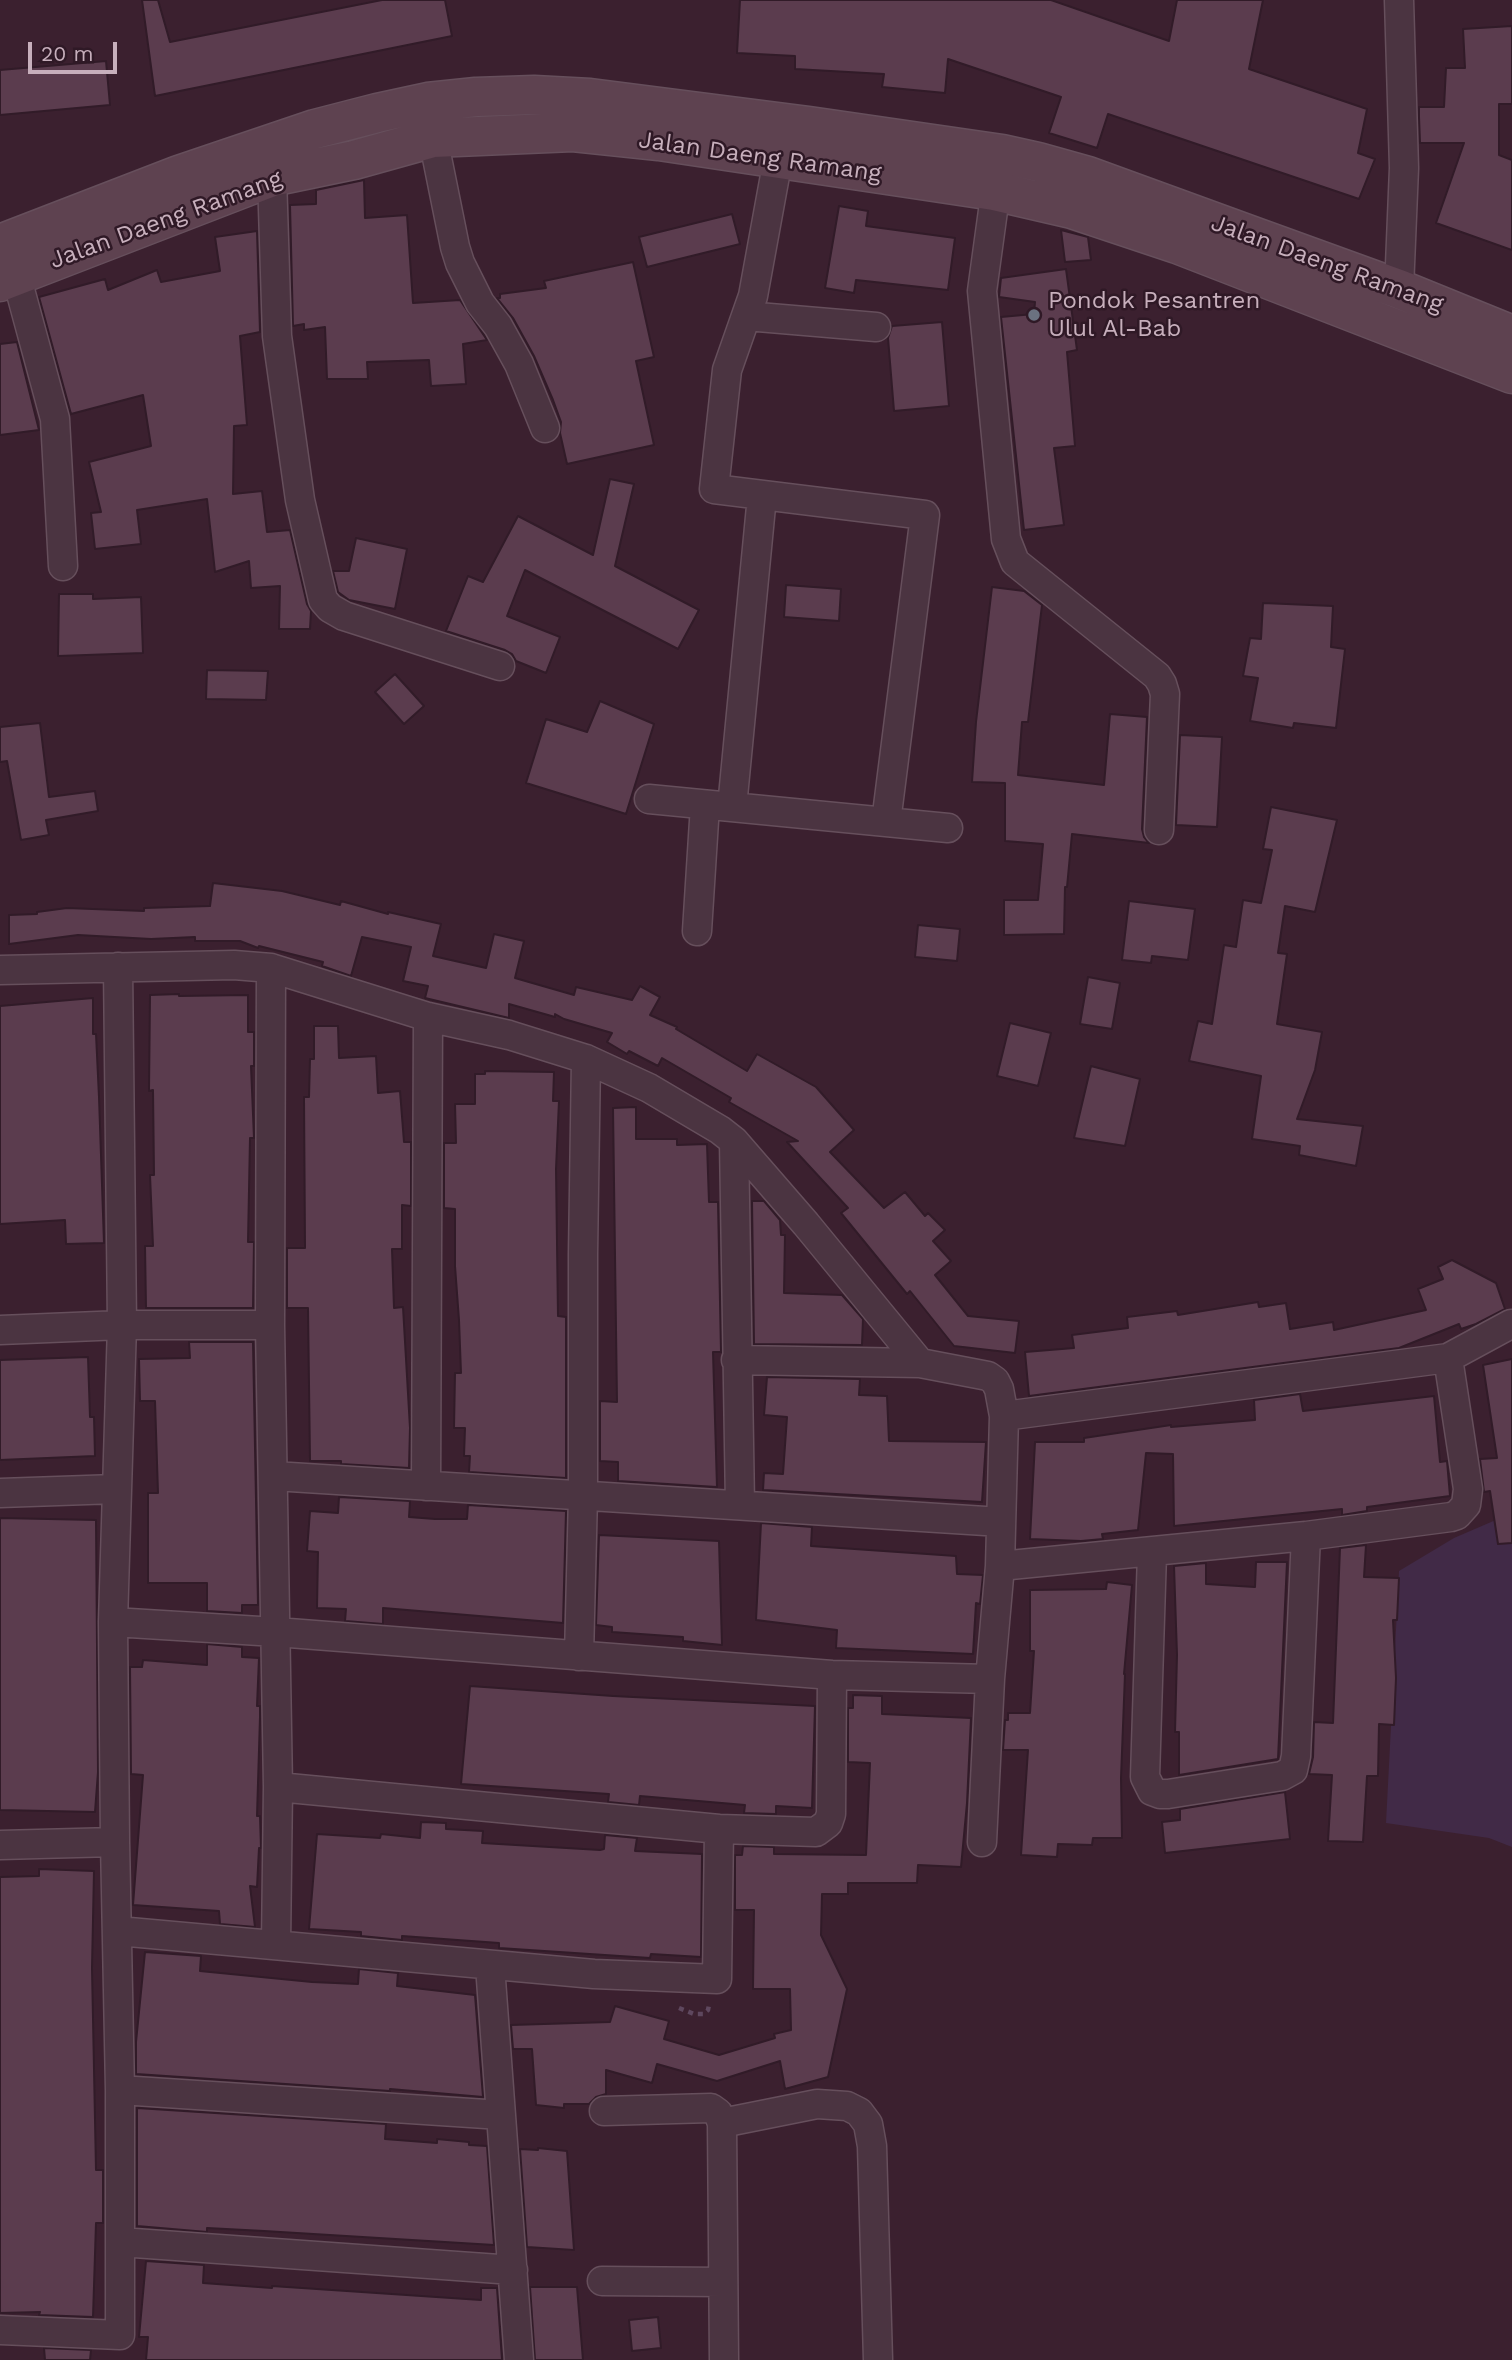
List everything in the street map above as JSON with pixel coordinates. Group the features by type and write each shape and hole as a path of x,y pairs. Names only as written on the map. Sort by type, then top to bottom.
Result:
{"main road":[{"name":"Jalan Daeng Ramang","path":"5,267 267,161 354,160 476,97 534,95 590,98 1002,154 1088,176 1399,289 1512,335"},
{"name":"Jalan Daeng Ramang","path":"431,120 659,141 994,191 1072,208 1177,244 1512,374"}],"street":[{"path":"1399,0 1404,168 1399,289"},
{"path":"431,120 460,263 480,303 498,326 519,364 545,428"},
{"path":"1002,154 994,191 982,291 1006,539 1015,562 1157,676 1162,684 1165,694 1159,830"},
{"path":"778,159 753,296 727,370 714,489 925,515 886,822"},
{"path":"267,161 277,336 300,499 323,600 330,608 344,616 500,666"},
{"path":"5,267 55,419 63,566"},
{"path":"746,316 876,327"},
{"path":"697,931 718,806 762,496"},
{"path":"649,799 948,828"},
{"path":"0,970 234,965 271,968 428,1017 509,1035 586,1059 649,1088 734,1141 920,1363"},
{"path":"0,2330 120,2348 120,2090 113,1622 122,1325 118,967"},
{"path":"271,968 270,1325 278,1787 276,1945"},
{"path":"426,1486 428,1017"},
{"path":"579,1656 583,1495 586,1059"},
{"path":"734,1141 740,1505"},
{"path":"1003,1416 1448,1358 1511,1324"},
{"path":"0,1330 122,1325 270,1325"},
{"path":"1000,1566 1152,1553 1451,1517 1461,1512 1466,1505 1468,1489 1448,1358"},
{"path":"736,1360 920,1363 988,1376 995,1381 999,1389 1003,1416 1000,1566 990,1679 982,1842"},
{"path":"274,1476 1001,1522"},
{"path":"0,1493 117,1489"},
{"path":"1152,1553 1145,1777 1152,1791 1168,1794 1282,1776 1293,1770 1296,1756 1306,1536"},
{"path":"113,1622 832,1675 990,1679"},
{"path":"278,1787 719,1829 816,1832 828,1823 831,1814 832,1675"},
{"path":"118,1931 490,1966 717,1979 719,1829"},
{"path":"0,1845 115,1842"},
{"path":"490,1966 519,2360"},
{"path":"120,2090 501,2115"},
{"path":"722,2123 817,2104 847,2106 859,2112 868,2124 872,2146 878,2360"},
{"path":"604,2111 711,2108 718,2113 722,2123 724,2360"},
{"path":"120,2242 513,2270"},
{"path":"602,2281 723,2282"}],"shaded area":[{"path":"1512,1513 1512,1847 1489,1838 1386,1823 1399,1571 1454,1538"}],"building":[{"path":"142,0 158,0 170,42 382,0 445,0 452,36 155,96"},
{"path":"740,0 1051,0 1169,41 1177,0 1263,0 1249,69 1367,109 1358,153 1375,159 1359,199 1108,114 1097,148 1049,133 1061,97 948,59 945,93 882,87 884,74 795,69 795,56 737,53"},
{"path":"1512,26 1512,104 1499,104 1499,155 1512,160 1512,250 1436,223 1464,143 1420,143 1419,107 1444,107 1446,68 1465,68 1463,29"},
{"path":"106,61 110,105 0,115 0,70"},
{"path":"364,180 365,218 407,215 413,303 460,300 487,340 463,344 466,384 431,386 429,360 367,362 368,379 327,379 325,327 304,330 304,324 293,326 290,205 316,204 316,190"},
{"path":"839,206 868,211 866,226 955,238 948,290 856,280 854,293 825,288"},
{"path":"732,214 740,244 647,267 639,237"},
{"name":"Pondok Pesantren Ulul Al-Bab","path":"1061,230 1088,237 1091,260 1065,262"},
{"path":"257,231 260,332 240,336 247,425 234,426 233,494 262,491 267,532 290,530 307,604 311,611 310,629 279,629 280,586 251,588 249,561 215,572 207,499 137,510 141,544 95,549 91,513 101,512 89,462 151,446 143,395 71,414 39,297 105,279 108,290 157,270 161,282 220,271 215,237"},
{"path":"633,262 654,357 636,361 654,445 567,464 560,433 561,422 553,400 534,356 513,318 497,298 500,298 500,294 546,288 544,281"},
{"path":"1066,269 1077,350 1067,352 1075,446 1054,448 1064,525 1024,530 1001,317 1034,314 1035,302 999,297 1001,278"},
{"path":"942,322 949,406 894,411 888,338 892,326"},
{"path":"17,342 39,430 0,435 0,344"},
{"path":"610,479 634,484 615,566 699,610 678,649 525,570 507,616 560,637 546,673 516,661 512,654 505,650 446,631 468,576 483,582 518,516 593,555"},
{"path":"356,538 407,549 395,609 349,600 338,592 333,571 349,571"},
{"path":"786,585 841,589 839,621 784,617"},
{"path":"992,587 1024,591 1042,605 1028,722 1022,722 1018,775 1104,785 1110,714 1147,717 1142,829 1149,843 1072,834 1065,887 1064,934 1004,935 1004,900 1038,900 1043,844 1005,841 1005,783 972,782 976,722"},
{"path":"59,594 93,594 93,599 141,597 143,653 58,656"},
{"path":"1263,603 1333,606 1331,647 1345,649 1336,728 1294,723 1293,728 1250,721 1258,678 1243,676 1250,638 1261,639"},
{"path":"207,670 268,671 266,700 206,699"},
{"path":"395,674 424,706 404,724 375,692"},
{"path":"600,701 654,724 626,814 526,783 546,719 587,732"},
{"path":"40,723 49,797 95,791 98,811 46,820 49,835 21,840 7,761 0,762 0,727"},
{"path":"1180,735 1222,737 1217,827 1176,825"},
{"path":"1271,807 1337,820 1315,912 1285,906 1278,953 1287,954 1277,1024 1322,1032 1315,1070 1297,1119 1363,1126 1356,1166 1299,1155 1300,1146 1252,1139 1261,1076 1189,1061 1198,1021 1212,1024 1224,945 1236,947 1243,900 1261,903 1272,850 1263,849"},
{"path":"213,883 282,891 340,905 341,901 388,914 441,924 433,956 486,968 494,934 524,941 515,978 574,995 576,987 632,1000 640,986 660,997 650,1015 677,1027 676,1029 747,1071 757,1054 816,1087 854,1130 830,1152 884,1208 905,1192 925,1216 928,1213 945,1230 933,1241 951,1261 935,1275 968,1316 1019,1321 1015,1353 954,1346 910,1291 907,1294 841,1213 848,1208 787,1142 798,1141 729,1102 731,1098 662,1058 658,1066 629,1051 627,1054 607,1042 612,1033 555,1014 555,1017 509,1004 509,1018 425,998 428,986 403,981 411,947 362,937 351,976 322,966 323,962 259,946 258,948 240,941 195,941 195,937 151,939 78,935 9,944 9,915 37,914 67,908 144,911 144,908 210,906"},
{"path":"1129,901 1195,909 1188,960 1152,956 1151,963 1122,960"},
{"path":"918,925 960,929 957,961 915,957"},
{"path":"1088,977 1120,983 1112,1029 1080,1024"},
{"path":"150,995 248,995 248,1032 254,1032 254,1066 251,1066 254,1138 250,1138 248,1242 254,1242 253,1308 146,1308 145,1246 153,1246 150,1175 154,1175 153,1090 149,1091"},
{"path":"93,998 104,1243 66,1244 65,1220 0,1224 0,1006"},
{"path":"1010,1023 1051,1033 1038,1086 997,1076"},
{"path":"314,1026 338,1026 339,1058 376,1056 378,1093 400,1091 404,1142 411,1142 411,1206 402,1205 402,1249 392,1249 394,1308 403,1307 410,1428 409,1468 341,1464 341,1461 310,1461 308,1308 287,1308 287,1248 305,1248 304,1097 309,1097 310,1059 314,1059"},
{"path":"1091,1066 1140,1079 1125,1146 1074,1138"},
{"path":"485,1071 554,1072 553,1101 559,1101 556,1169 558,1316 566,1317 566,1478 469,1472 470,1456 464,1456 465,1428 454,1428 455,1373 461,1373 455,1209 444,1208 444,1143 456,1143 455,1104 475,1104 475,1074 485,1074"},
{"path":"636,1107 636,1139 677,1139 677,1145 707,1144 709,1202 718,1202 721,1352 713,1352 717,1487 618,1481 618,1462 600,1461 600,1401 617,1402 613,1108"},
{"path":"752,1201 764,1201 780,1220 781,1235 785,1235 784,1293 842,1295 863,1319 862,1345 754,1344"},
{"path":"1452,1260 1496,1283 1505,1309 1476,1324 1461,1329 1459,1324 1399,1348 1029,1396 1025,1352 1074,1348 1072,1335 1128,1328 1127,1317 1177,1311 1178,1315 1258,1302 1259,1307 1286,1303 1290,1329 1333,1322 1334,1330 1426,1310 1418,1289 1443,1279 1438,1267"},
{"path":"189,1342 253,1342 258,1605 242,1605 242,1613 207,1611 207,1583 148,1583 148,1493 158,1493 155,1401 140,1401 139,1359 190,1358"},
{"path":"88,1357 90,1417 94,1417 95,1456 0,1460 0,1360"},
{"path":"1512,1359 1512,1543 1498,1544 1490,1491 1484,1492 1480,1459 1497,1458 1483,1365"},
{"path":"767,1377 860,1379 859,1395 887,1396 889,1441 986,1442 982,1502 763,1490 764,1473 783,1474 787,1417 764,1415"},
{"path":"1300,1394 1303,1411 1434,1396 1440,1462 1447,1461 1450,1496 1367,1507 1367,1511 1342,1515 1342,1509 1174,1526 1173,1454 1146,1453 1138,1530 1102,1534 1103,1539 1081,1541 1030,1539 1035,1442 1084,1442 1084,1438 1171,1425 1255,1420 1254,1400"},
{"path":"339,1497 410,1501 409,1517 435,1519 467,1519 468,1505 566,1511 563,1623 383,1608 383,1624 345,1621 346,1609 317,1608 318,1552 307,1551 310,1511 338,1513"},
{"path":"0,1518 96,1520 98,1772 95,1812 0,1810"},
{"path":"761,1523 812,1527 811,1546 956,1556 957,1574 983,1575 980,1604 976,1603 973,1654 836,1648 837,1630 756,1620"},
{"path":"599,1535 719,1541 722,1645 683,1641 683,1637 612,1632 612,1627 596,1625"},
{"path":"1366,1545 1364,1577 1399,1578 1397,1620 1393,1620 1396,1678 1394,1725 1379,1724 1378,1776 1367,1776 1363,1842 1328,1841 1332,1775 1309,1774 1313,1757 1314,1722 1333,1723 1340,1548"},
{"path":"1256,1562 1287,1562 1278,1759 1179,1775 1179,1732 1175,1732 1177,1655 1174,1566 1206,1563 1206,1584 1255,1587"},
{"path":"1107,1582 1132,1585 1124,1674 1122,1838 1093,1838 1092,1845 1058,1844 1057,1857 1021,1855 1028,1750 1003,1750 1008,1713 1030,1713 1034,1651 1030,1651 1030,1590 1106,1589"},
{"path":"207,1644 242,1647 242,1657 259,1658 257,1816 260,1816 261,1848 257,1887 250,1886 255,1927 220,1924 219,1911 133,1905 143,1775 131,1774 130,1667 142,1667 143,1660 207,1665"},
{"path":"470,1686 815,1706 812,1808 776,1806 776,1814 744,1813 745,1805 640,1796 639,1805 608,1802 609,1794 461,1784"},
{"path":"853,1695 882,1696 882,1714 971,1718 967,1803 961,1867 918,1865 917,1883 848,1883 848,1894 822,1894 821,1935 847,1989 828,2077 785,2089 780,2061 717,2081 657,2064 652,2083 606,2070 606,2094 596,2097 589,2104 564,2104 564,2108 536,2105 532,2049 513,2049 511,2025 610,2022 615,2006 669,2021 664,2039 719,2055 775,2038 774,2034 791,2030 790,1989 753,1989 754,1910 735,1910 735,1855 742,1855 743,1846 774,1847 774,1854 866,1855 870,1763 848,1762 848,1708 853,1708"},
{"path":"1285,1792 1290,1839 1165,1853 1162,1822 1180,1820 1180,1809"},
{"path":"421,1822 446,1823 446,1829 483,1831 482,1843 600,1850 604,1849 605,1835 637,1838 635,1851 702,1854 701,1957 651,1954 650,1958 499,1948 499,1943 402,1936 402,1940 361,1936 361,1932 309,1929 317,1834 380,1838 381,1834 420,1838"},
{"path":"39,1869 94,1871 92,1968 96,2170 103,2170 103,2223 96,2223 93,2317 39,2315 40,2312 0,2313 0,1877 39,1876"},
{"path":"145,1952 201,1956 200,1971 312,1982 358,1984 359,1969 398,1973 397,1986 475,1995 483,2097 136,2074 136,2042"},
{"path":"137,2108 386,2124 385,2139 437,2143 437,2139 487,2146 494,2245 207,2228 207,2232 137,2226"},
{"path":"520,2149 567,2151 574,2250 527,2247"},
{"path":"146,2261 204,2265 203,2283 481,2300 481,2288 497,2288 502,2360 146,2360 148,2337 139,2337"},
{"path":"530,2287 577,2287 583,2360 535,2360"},
{"path":"658,2317 661,2348 632,2351 629,2320"},
{"path":"44,2348 91,2350 90,2360 45,2360"}],"place":[{"name":"Pondok Pesantren Ulul Al-Bab","path":"1034,315"}]}
